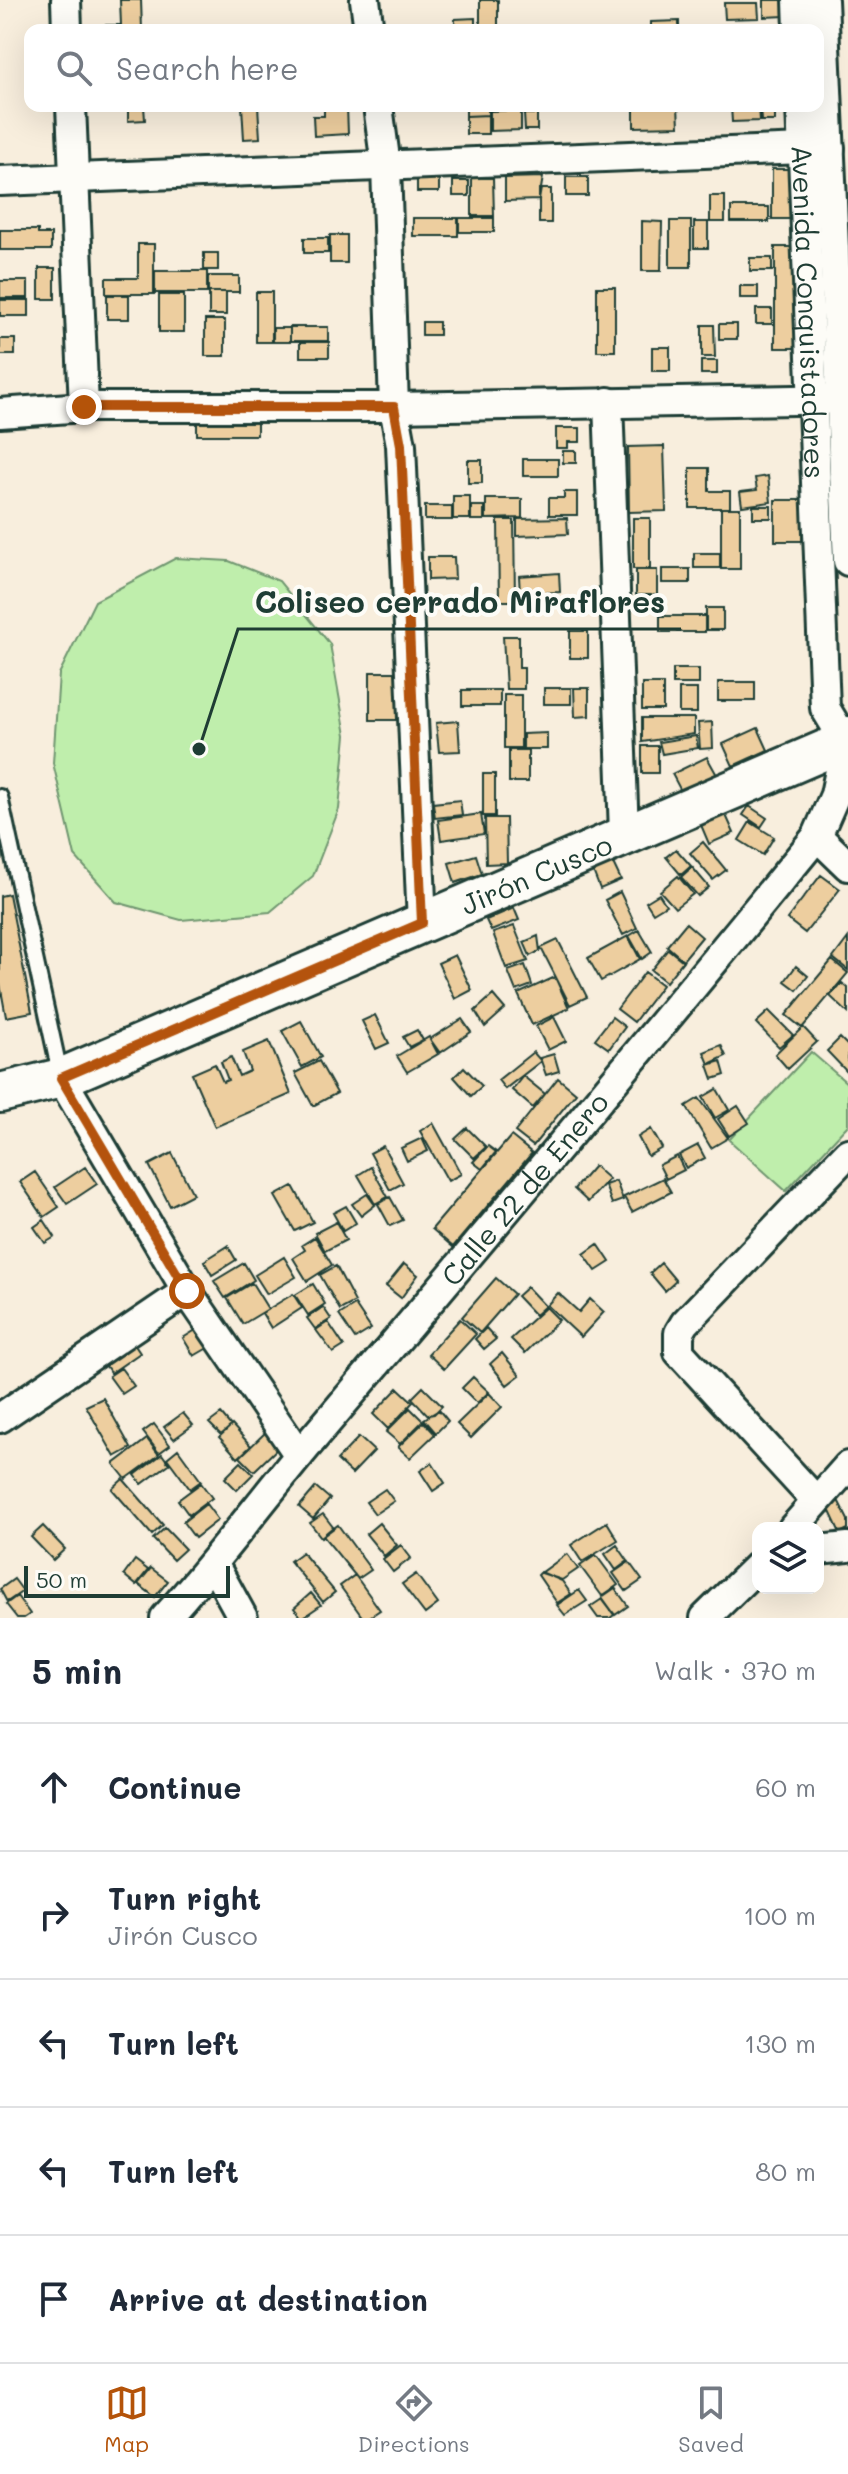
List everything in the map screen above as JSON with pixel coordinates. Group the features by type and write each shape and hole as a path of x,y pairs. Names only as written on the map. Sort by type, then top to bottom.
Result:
{"street":[{"path":"66,0 67,24"},
{"path":"365,0 368,24"},
{"path":"798,0 799,24"},
{"name":"Avenida Conquistadores","path":"823,0 844,399 848,561"},
{"path":"71,112 84,407"},
{"path":"379,112 386,166 394,407 401,445 422,923"},
{"name":"Avenida Conquistadores","path":"801,112 810,400 825,708 847,737"},
{"path":"0,181 830,148"},
{"path":"0,413 84,407 394,407 844,399"},
{"path":"608,402 624,833"},
{"name":"Jirón Cusco","path":"0,1093 61,1078 847,737"},
{"name":"Calle 22 de Enero","path":"165,1618 214,1565 299,1455 580,1126 817,836 835,795 847,737"},
{"path":"817,836 848,866"},
{"path":"61,1078 187,1291 299,1455"},
{"path":"816,1501 679,1352 677,1342 685,1323 848,1153"},
{"path":"0,1418 187,1291"},
{"path":"798,1522 848,1466"},
{"path":"824,1549 848,1547"},
{"path":"214,1565 243,1618"},
{"path":"705,1618 752,1572"}],"lane":[{"path":"0,797 61,1078"}],"green space":[{"path":"176,558 229,561 279,581 330,644 346,735 339,809 313,876 270,912 181,920 116,902 75,856 53,763 59,674 95,601"},
{"path":"811,1052 848,1084 848,1125 786,1191 729,1140"}],"building":[{"path":"120,0 141,0 142,24 121,24"},
{"path":"480,0 498,0 498,24 480,24"},
{"path":"764,0 785,0 786,16 764,17"},
{"path":"724,3 758,3 759,18 725,19"},
{"path":"475,18 475,24 455,24 455,19"},
{"path":"679,21 679,24 651,24"},
{"path":"128,112 144,112 145,120 128,121"},
{"path":"242,112 258,112 260,138 244,139"},
{"path":"324,112 347,112 348,134 314,136 313,116 324,116"},
{"path":"466,112 488,112 488,115 466,116"},
{"path":"490,112 521,112 521,130 490,131"},
{"path":"634,112 678,112 679,126 634,127"},
{"path":"731,112 758,112 759,121 732,122"},
{"path":"760,112 775,112 775,121 761,121"},
{"path":"524,114 537,114 537,130 525,130"},
{"path":"488,115 488,134 466,134 466,116"},
{"path":"772,169 794,169 794,219 772,219"},
{"path":"543,177 539,200 505,201 505,178"},
{"path":"566,177 588,177 588,196 566,196"},
{"path":"472,178 493,178 494,216 472,216"},
{"path":"417,179 439,179 439,192 417,192"},
{"path":"453,181 469,181 469,196 453,196"},
{"path":"539,189 551,189 551,223 539,223"},
{"path":"710,196 725,196 725,222 710,222"},
{"path":"731,207 769,207 769,222 731,222"},
{"path":"413,218 458,218 458,236 413,236"},
{"path":"459,218 494,218 494,232 459,232"},
{"path":"642,221 662,222 661,271 642,271"},
{"path":"670,221 691,221 691,267 670,267"},
{"path":"694,222 708,222 708,248 694,248"},
{"path":"0,230 38,230 38,234 51,234 51,250 0,250"},
{"path":"330,235 347,235 347,263 330,263"},
{"path":"304,238 328,238 328,253 304,253"},
{"path":"138,244 154,244 154,294 106,294 106,278 138,278"},
{"path":"775,247 795,247 795,348 775,348"},
{"path":"204,253 218,253 218,270 204,270"},
{"path":"750,258 772,258 772,271 750,271"},
{"path":"39,268 55,268 55,299 39,299"},
{"path":"155,271 207,271 207,293 155,293"},
{"path":"208,276 239,276 239,292 208,292"},
{"path":"0,281 28,281 28,298 0,298"},
{"path":"740,286 758,286 758,298 740,298"},
{"path":"597,287 615,287 615,351 597,351"},
{"path":"209,292 226,292 226,315 209,315"},
{"path":"256,292 272,292 272,342 256,342"},
{"path":"107,295 129,295 129,319 107,319"},
{"path":"159,295 184,295 184,332 159,332"},
{"path":"0,300 29,300 29,316 0,316"},
{"path":"756,309 772,309 772,324 756,324"},
{"path":"205,320 225,320 225,356 205,356"},
{"path":"422,322 439,322 439,335 422,335"},
{"path":"719,324 737,324 737,339 719,339"},
{"path":"702,325 714,325 715,357 702,357"},
{"path":"290,327 328,327 328,341 290,341"},
{"path":"273,328 290,328 290,342 273,342"},
{"path":"0,339 15,339 15,355 0,355"},
{"path":"300,342 329,342 329,357 300,357"},
{"path":"652,347 670,347 670,371 652,371"},
{"path":"701,361 717,361 717,374 701,374"},
{"path":"197,417 257,417 257,435 197,435"},
{"path":"556,428 580,428 580,442 568,442 568,448 556,448"},
{"path":"664,446 666,511 629,512 628,447"},
{"path":"563,451 576,451 576,463 563,463"},
{"path":"523,459 558,459 558,476 523,476"},
{"path":"468,460 482,460 482,483 468,483"},
{"path":"690,468 709,468 709,491 730,491 730,508 690,508"},
{"path":"768,476 771,502 742,506 740,492 757,490 755,478"},
{"path":"564,492 577,492 577,515 549,515 549,498 564,498"},
{"path":"453,496 470,496 470,519 453,519"},
{"path":"486,499 522,499 522,518 486,519"},
{"path":"775,500 802,500 802,541 775,541"},
{"path":"425,506 452,506 452,520 425,520"},
{"path":"471,506 484,506 484,520 471,520"},
{"path":"753,506 771,506 771,518 753,518"},
{"path":"721,508 740,508 740,569 721,569"},
{"path":"567,518 568,534 517,536 517,519"},
{"path":"633,518 650,518 650,569 633,569"},
{"path":"498,520 514,520 515,601 499,601"},
{"path":"694,553 720,553 720,568 694,568"},
{"path":"428,557 454,557 455,579 428,580"},
{"path":"662,569 690,569 690,583 662,583"},
{"path":"636,570 657,570 657,595 636,595"},
{"path":"559,573 560,592 520,594 519,576"},
{"path":"706,608 723,608 723,630 706,630"},
{"path":"660,616 705,616 705,632 660,632"},
{"path":"570,631 588,631 588,658 570,658"},
{"path":"503,636 519,636 519,668 524,668 524,689 506,689"},
{"path":"673,669 699,669 699,684 673,684"},
{"path":"370,672 403,672 403,720 370,720"},
{"path":"718,682 755,682 755,701 718,701"},
{"path":"642,684 663,684 663,710 642,710"},
{"path":"544,688 571,688 571,704 544,704"},
{"path":"574,688 589,688 589,716 575,717"},
{"path":"679,689 697,689 697,713 679,713"},
{"path":"462,690 500,690 500,706 462,706"},
{"path":"504,695 521,695 521,748 504,748"},
{"path":"642,718 694,718 694,734 642,742"},
{"path":"458,721 460,751 439,752 436,723"},
{"path":"712,722 713,748 700,749 698,723"},
{"path":"758,728 768,750 733,766 723,744"},
{"path":"547,733 547,749 523,749 523,734"},
{"path":"696,736 698,748 662,754 659,742"},
{"path":"642,746 658,746 658,773 642,773"},
{"path":"509,750 528,750 528,782 509,782"},
{"path":"707,757 717,775 682,793 672,774"},
{"path":"483,774 495,774 495,816 483,816"},
{"path":"460,800 462,815 435,818 433,803"},
{"path":"749,806 767,818 761,827 743,815"},
{"path":"725,813 734,833 709,844 701,825"},
{"path":"481,814 484,834 441,840 438,820"},
{"path":"485,818 506,818 507,863 486,864"},
{"path":"750,822 774,837 763,855 739,840"},
{"path":"703,842 726,870 713,880 690,853"},
{"path":"676,849 691,866 681,875 666,857"},
{"path":"476,855 482,874 455,883 449,863"},
{"path":"613,863 621,880 600,889 593,871"},
{"path":"692,867 709,887 698,896 681,877"},
{"path":"821,875 840,889 805,933 787,919"},
{"path":"678,876 693,894 675,908 660,891"},
{"path":"620,892 637,928 623,935 605,900"},
{"path":"9,894 32,1012 6,1017 0,984 0,896"},
{"path":"659,894 666,905 653,913 646,902"},
{"path":"514,908 519,920 491,931 486,920"},
{"path":"686,923 702,937 683,960 667,946"},
{"path":"514,926 528,961 506,968 493,933"},
{"path":"639,930 652,952 642,959 629,936"},
{"path":"538,936 540,951 530,956 524,942"},
{"path":"628,936 640,959 601,981 588,958"},
{"path":"848,938 848,970 833,958"},
{"path":"558,940 587,997 570,1005 541,948"},
{"path":"668,949 683,961 666,982 651,970"},
{"path":"455,955 472,990 455,999 438,963"},
{"path":"832,960 848,973 802,1028 786,1015"},
{"path":"525,965 532,985 516,991 508,971"},
{"path":"796,966 808,976 797,990 785,981"},
{"path":"645,972 662,985 634,1022 617,1009"},
{"path":"555,977 569,1008 532,1025 518,994"},
{"path":"842,983 848,988 848,1013 830,996"},
{"path":"493,995 505,1009 485,1027 475,1011"},
{"path":"769,1011 793,1035 779,1047 756,1023"},
{"path":"375,1015 389,1043 376,1049 362,1021"},
{"path":"554,1017 566,1041 548,1050 536,1026"},
{"path":"612,1017 625,1027 609,1049 595,1039"},
{"path":"462,1019 471,1032 440,1053 430,1039"},
{"path":"301,1021 321,1057 302,1067 282,1031"},
{"path":"803,1027 817,1042 788,1069 775,1054"},
{"path":"417,1030 423,1040 409,1047 403,1037"},
{"path":"429,1037 438,1054 407,1072 397,1056"},
{"path":"840,1038 848,1046 848,1073 827,1051"},
{"path":"269,1041 291,1094 215,1127 192,1074 215,1064 223,1082 228,1080 221,1062 231,1057 239,1076 250,1071 243,1052"},
{"path":"721,1045 726,1056 709,1064 704,1052"},
{"path":"533,1052 541,1061 505,1089 498,1080"},
{"path":"554,1054 559,1071 546,1075 540,1058"},
{"path":"319,1061 337,1093 313,1106 295,1073"},
{"path":"721,1061 725,1075 713,1079 708,1065"},
{"path":"464,1067 482,1086 471,1096 454,1077"},
{"path":"523,1076 545,1094 533,1108 512,1090"},
{"path":"558,1078 576,1093 533,1146 515,1132"},
{"path":"717,1089 729,1110 715,1118 703,1097"},
{"path":"699,1098 728,1138 711,1148 686,1106"},
{"path":"738,1106 749,1123 729,1136 718,1119"},
{"path":"433,1123 461,1174 448,1181 420,1131"},
{"path":"467,1128 486,1147 474,1158 455,1139"},
{"path":"651,1129 662,1148 648,1156 638,1137"},
{"path":"511,1136 532,1153 453,1247 432,1229"},
{"path":"422,1138 428,1151 407,1161 401,1148"},
{"path":"698,1145 705,1158 686,1168 679,1155"},
{"path":"383,1146 403,1183 390,1190 370,1153"},
{"path":"488,1146 496,1152 482,1169 473,1162"},
{"path":"172,1153 193,1194 170,1206 149,1165"},
{"path":"677,1156 684,1170 666,1179 659,1165"},
{"path":"594,1166 609,1179 588,1202 574,1189"},
{"path":"85,1167 97,1184 67,1204 55,1187"},
{"path":"371,1167 388,1197 375,1204 358,1175"},
{"path":"35,1172 59,1207 44,1217 20,1182"},
{"path":"663,1178 671,1192 632,1212 624,1197"},
{"path":"616,1181 623,1200 612,1204 605,1185"},
{"path":"293,1186 313,1222 295,1231 275,1196"},
{"path":"367,1194 375,1205 361,1216 352,1204"},
{"path":"390,1197 403,1220 390,1226 378,1204"},
{"path":"346,1206 356,1223 343,1231 333,1213"},
{"path":"44,1220 55,1237 45,1243 34,1227"},
{"path":"336,1222 346,1240 325,1251 315,1233"},
{"path":"315,1237 332,1265 307,1281 293,1258 305,1250 302,1245"},
{"path":"598,1244 610,1262 596,1271 584,1254"},
{"path":"228,1246 236,1260 212,1275 204,1261"},
{"path":"284,1257 296,1277 267,1294 255,1275"},
{"path":"244,1263 254,1280 225,1298 214,1281"},
{"path":"661,1263 676,1281 665,1291 650,1273"},
{"path":"404,1264 418,1275 401,1298 386,1286"},
{"path":"336,1266 355,1302 340,1310 320,1275"},
{"path":"496,1278 514,1294 480,1333 462,1317"},
{"path":"252,1283 268,1309 243,1324 227,1298"},
{"path":"313,1284 325,1304 308,1315 295,1295"},
{"path":"527,1287 545,1306 535,1315 517,1296"},
{"path":"558,1293 579,1312 590,1299 604,1312 581,1337 547,1305"},
{"path":"293,1294 302,1308 271,1328 262,1313"},
{"path":"355,1305 371,1329 355,1339 339,1315"},
{"path":"323,1307 331,1319 315,1329 307,1318"},
{"path":"546,1307 559,1320 525,1353 511,1339"},
{"path":"460,1319 476,1334 444,1369 428,1354"},
{"path":"328,1322 344,1346 333,1353 316,1330"},
{"path":"207,1323 218,1342 194,1356 183,1338"},
{"path":"486,1328 496,1339 484,1349 475,1339"},
{"path":"130,1338 140,1353 111,1373 101,1359"},
{"path":"502,1353 520,1375 507,1385 490,1364"},
{"path":"121,1368 134,1386 122,1394 109,1376"},
{"path":"473,1377 489,1392 477,1403 462,1388"},
{"path":"423,1387 442,1406 434,1414 428,1415 412,1398"},
{"path":"398,1388 413,1402 388,1429 373,1414"},
{"path":"489,1393 502,1407 471,1438 457,1424"},
{"path":"103,1398 131,1448 115,1457 86,1406"},
{"path":"410,1408 423,1421 400,1444 386,1432"},
{"path":"439,1410 448,1421 436,1433 424,1419"},
{"path":"183,1413 193,1425 174,1439 164,1427"},
{"path":"221,1414 231,1426 221,1435 209,1423"},
{"path":"424,1422 435,1434 410,1458 398,1447"},
{"path":"154,1424 170,1445 159,1453 143,1432"},
{"path":"232,1425 251,1446 238,1458 219,1437"},
{"path":"267,1431 281,1445 254,1471 240,1457"},
{"path":"359,1437 374,1451 352,1474 337,1460"},
{"path":"147,1439 159,1455 126,1479 114,1464"},
{"path":"178,1449 201,1481 190,1489 167,1458"},
{"path":"162,1454 169,1464 142,1484 135,1475"},
{"path":"241,1462 253,1474 237,1490 225,1478"},
{"path":"432,1463 445,1483 433,1491 420,1471"},
{"path":"123,1479 163,1525 152,1535 112,1489"},
{"path":"201,1483 212,1498 189,1515 178,1500"},
{"path":"316,1487 330,1499 313,1519 299,1507"},
{"path":"385,1489 394,1501 375,1514 366,1502"},
{"path":"838,1500 848,1520 848,1529 840,1533 827,1505"},
{"path":"206,1504 218,1520 195,1538 183,1522"},
{"path":"323,1514 333,1527 321,1537 310,1523"},
{"path":"607,1522 618,1540 582,1562 571,1545"},
{"path":"379,1523 397,1545 384,1556 366,1534"},
{"path":"338,1525 371,1570 358,1579 323,1536"},
{"path":"43,1526 65,1549 53,1560 31,1537"},
{"path":"165,1528 185,1549 173,1560 153,1539"},
{"path":"401,1545 411,1558 393,1572 383,1559"},
{"path":"617,1545 628,1561 616,1570 605,1554"},
{"path":"302,1552 335,1592 323,1602 290,1561"},
{"path":"567,1554 578,1569 562,1580 541,1573"},
{"path":"596,1555 618,1585 602,1596 580,1566"},
{"path":"135,1560 148,1570 136,1585 124,1575"},
{"path":"629,1562 642,1580 626,1591 613,1573"},
{"path":"151,1568 168,1581 155,1597 138,1584"},
{"path":"541,1572 562,1581 571,1594 557,1603 538,1575"},
{"path":"416,1574 438,1604 425,1614 402,1584"},
{"path":"355,1575 380,1610 368,1618 363,1618 340,1586"},
{"path":"14,1579 23,1591 7,1602 0,1589"},
{"path":"615,1588 628,1606 615,1615 602,1597"},
{"path":"579,1590 587,1601 565,1615 557,1605"},
{"path":"311,1593 321,1605 302,1618 294,1608"},
{"path":"17,1596 30,1614 24,1618 17,1618 6,1604"},
{"path":"602,1599 614,1615 610,1618 598,1618 590,1607"}],"place":[{"name":"Coliseo cerrado Miraflores","path":"199,749"}],"route":[{"path":"84,407 394,407 401,445 422,923 61,1078 187,1291"}]}
